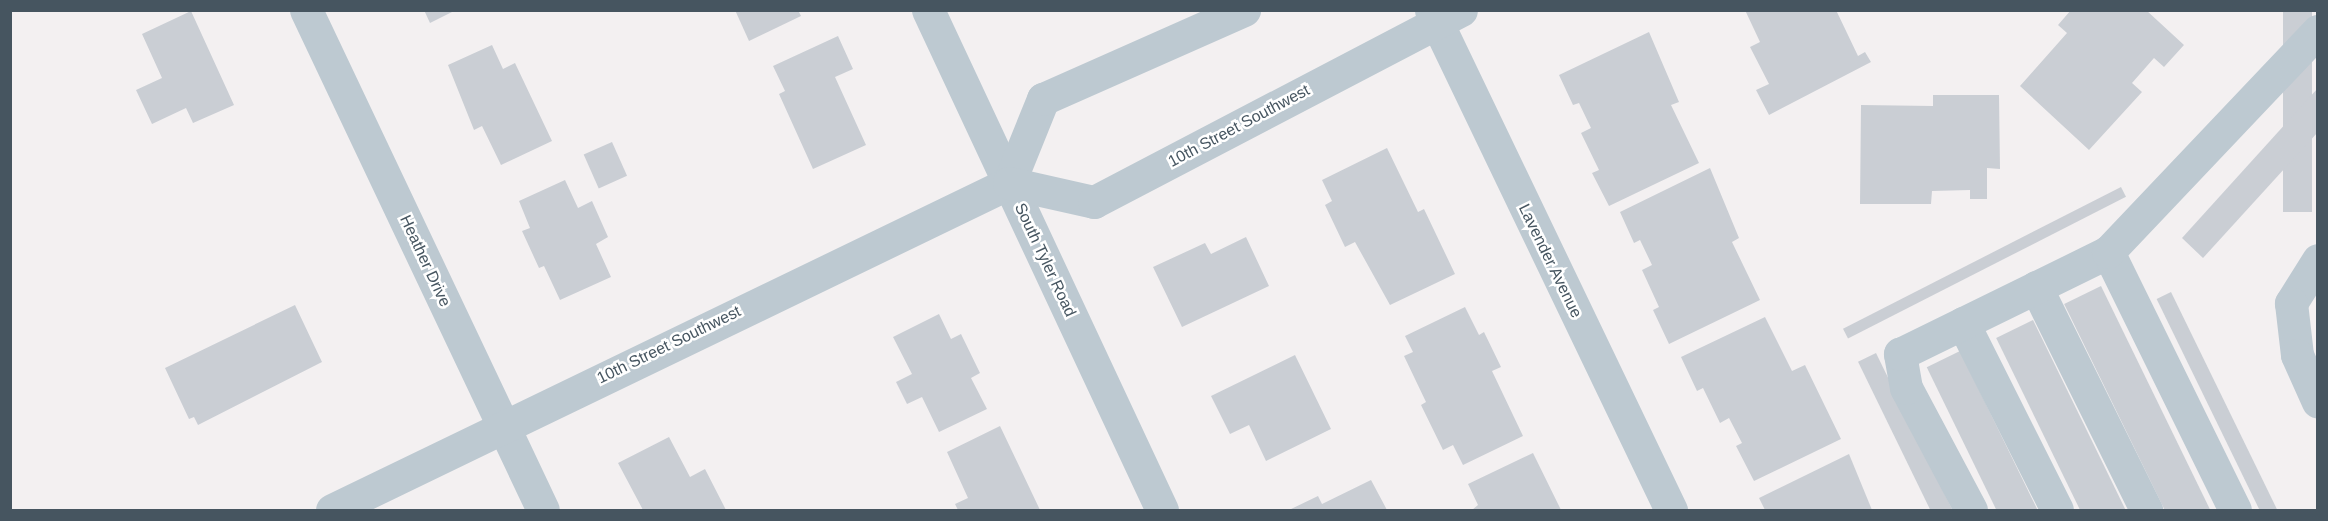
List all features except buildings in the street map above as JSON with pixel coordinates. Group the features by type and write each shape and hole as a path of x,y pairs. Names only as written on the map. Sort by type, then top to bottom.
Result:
{"street":[{"name":"Heather Drive","path":"306,10 543,510"},
{"name":"South Tyler Road","path":"928,10 1162,510"},
{"path":"1009,183 1043,99 1244,10"},
{"name":"10th Street Southwest","path":"332,510 502,425 1009,183 1094,202 1443,14"},
{"name":"Lavender Avenue","path":"1443,14 1671,510"},
{"path":"1971,510 1906,388 1900,354 2108,252 2318,31"},
{"path":"2108,252 2235,510"},
{"path":"2318,260 2291,303 2297,355 2318,402"},
{"path":"2036,287 2146,510"},
{"path":"1963,323 2057,510"}]}
